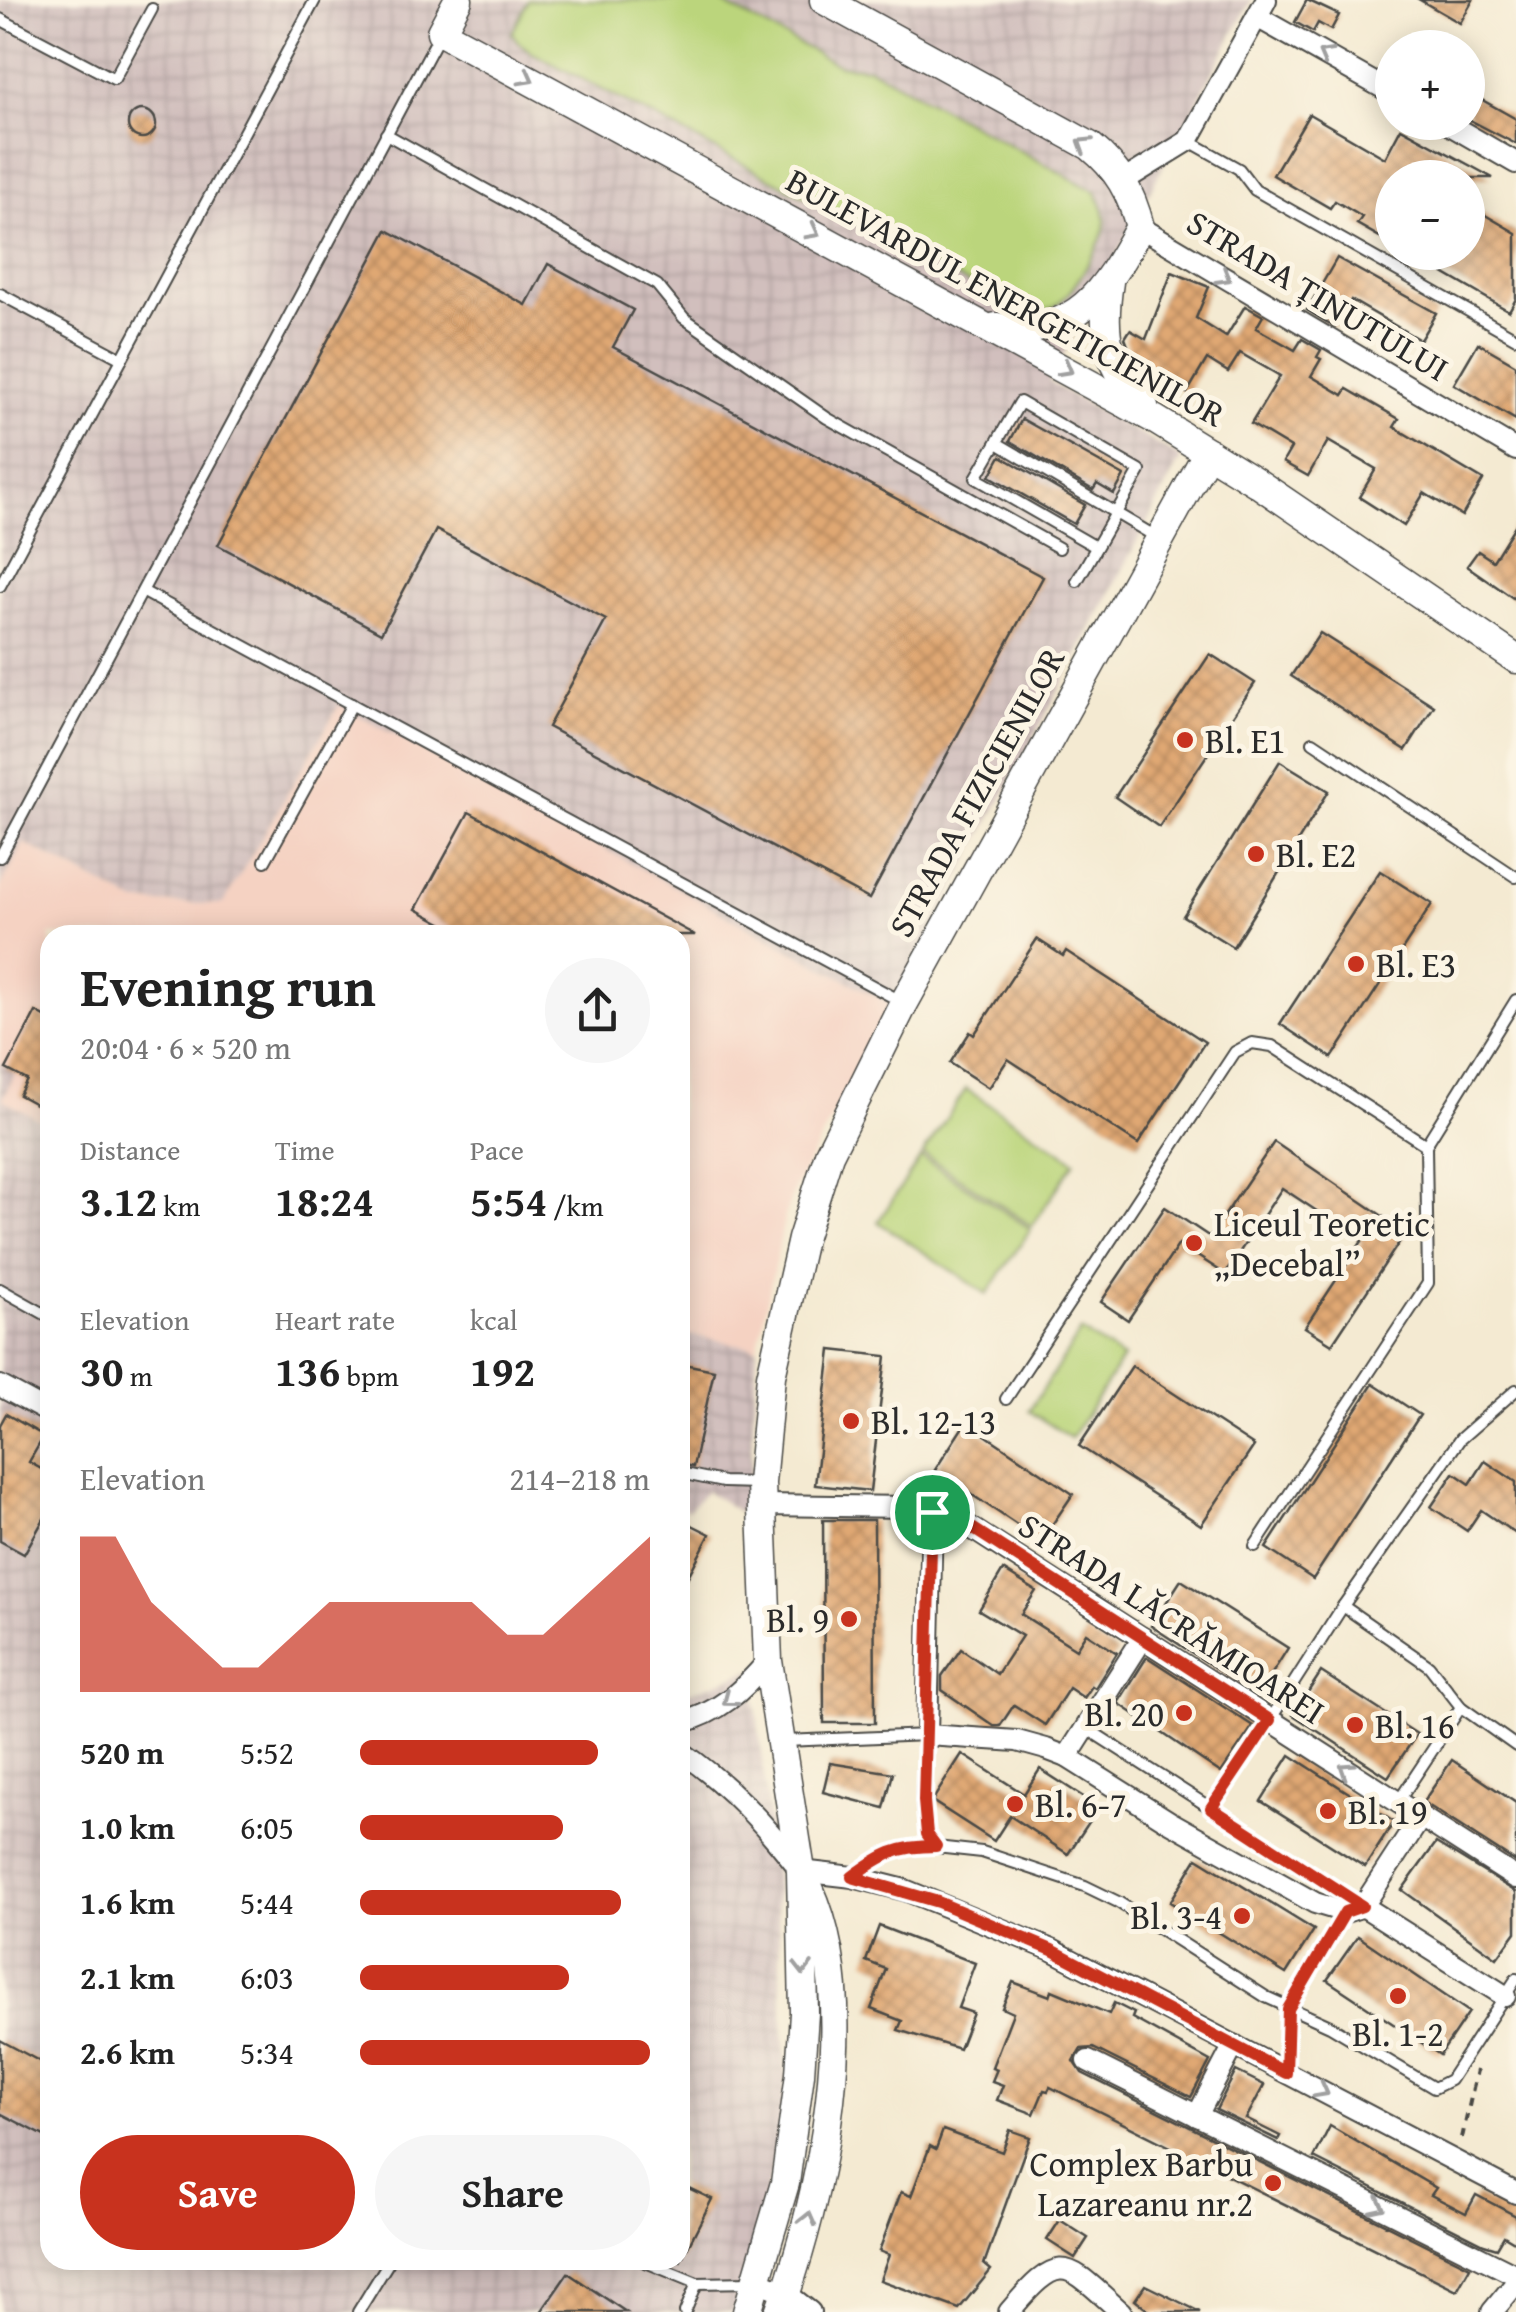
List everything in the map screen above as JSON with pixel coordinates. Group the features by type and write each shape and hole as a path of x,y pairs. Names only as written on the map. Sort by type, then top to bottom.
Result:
{"street":[{"path":"441,32 458,0"},
{"path":"824,0 1090,146 1124,180 1140,228 1109,282 1084,308 1044,328 1021,331 989,326"},
{"path":"1124,180 1188,140 1262,8 1375,82"},
{"name":"BULEVARDUL ENERGETICIENILOR","path":"441,32 989,326 1154,419 1516,659"},
{"path":"1476,140 1516,163"},
{"name":"STRADA ȚINUTULUI","path":"1140,228 1516,450"},
{"path":"1109,282 1104,314 1112,362 1154,419"},
{"name":"STRADA FIZICIENILOR","path":"747,2312 786,2184 804,2012 802,1871 768,1662 762,1494 767,1404 778,1339 774,1308 781,1274 804,1193 821,1174 904,1003 1208,452"},
{"path":"0,1386 40,1408"},
{"name":"STRADA LĂCRĂMIOAREI","path":"762,1494 910,1507 966,1524 1516,1878"},
{"path":"932,1512 928,1735 1017,1741 1066,1757 1170,1822 1314,1902 1354,1909 1510,1988"},
{"path":"1066,1757 1143,1638"},
{"path":"690,1720 725,1705 768,1662"},
{"path":"690,1759 762,1820 802,1871 852,1877 938,1902 1052,1950 1516,2193"},
{"path":"1354,1909 1421,1818"},
{"name":"STRADA FIZICIENILOR","path":"783,2302 802,2244 820,2159 834,2012 828,1942 802,1871"},
{"path":"1197,2116 1234,2045"},
{"path":"1088,2061 1516,2275"},
{"path":"1008,2312 1037,2278 1063,2267 1078,2274 1121,2312"},
{"path":"758,2281 783,2302 810,2312"},
{"path":"1492,2312 1516,2283"}],"lane":[{"path":"0,586 315,0"},
{"path":"0,20 114,79 152,9"},
{"path":"0,858 441,32"},
{"path":"386,134 657,285 684,318 828,418 1060,548"},
{"path":"1188,140 1240,169 1255,190 1516,338"},
{"path":"0,294 122,359"},
{"path":"1077,581 1140,472 1020,402 976,478 1096,547"},
{"path":"996,443 1158,538"},
{"path":"144,592 904,1003"},
{"path":"264,861 352,704"},
{"path":"1314,742 1516,877"},
{"path":"1255,1546 1428,1284 1426,1145 1516,1000"},
{"path":"1006,1399 1235,1052 1252,1043 1272,1046 1426,1145"},
{"path":"0,1290 40,1312"},
{"path":"1270,1720 1343,1606 1460,1439 1516,1390"},
{"path":"690,1475 762,1494"},
{"path":"1343,1606 1428,1666 1461,1707 1516,1746"},
{"path":"1398,1803 1461,1707"},
{"path":"1086,1727 1211,1808 1354,1909"},
{"path":"779,1741 928,1735 924,1820 927,1834 936,1846"},
{"path":"852,1877 884,1854 910,1846 936,1846 982,1852 1084,1886 1118,1902 1288,2009 1330,2026 1434,2088 1450,2080 1510,1988"},
{"path":"358,2312 384,2270"},
{"path":"664,2270 697,2284 758,2281"},
{"path":"686,2312 697,2284"}],"path":[{"path":"1211,1808 1270,1720"},
{"path":"1286,2073 1288,2009 1354,1909"},
{"path":"1456,2162 1477,2071 1480,2035"}],"shaded area":[{"path":"0,0 1251,0 1049,382 1181,458 892,1005 339,705 223,904 137,903 24,843 0,887"},
{"path":"339,705 892,1005 794,1189 757,1348 690,1335 690,925 40,925 40,1120 1,1099 17,1071 0,1062 0,887 24,843 137,903 223,904"},
{"path":"0,1062 17,1071 2,1099 40,1120 40,2270 690,2270 690,1692 752,1670 776,1881 786,2080 778,2147 745,2283 734,2312 0,2312"},
{"path":"690,1335 757,1348 748,1517 706,1491 690,1508"}],"green space":[{"path":"528,0 716,0 839,65 869,68 1096,192 1105,215 1101,239 1075,284 1052,308 1034,311 1006,303 531,52 512,33"},
{"path":"966,1089 1075,1161 1032,1226 923,1154"},
{"path":"921,1157 1031,1229 987,1294 878,1222"},
{"path":"1081,1331 1123,1358 1071,1438 1029,1411"}],"building":[{"path":"1307,0 1339,15 1331,30 1318,23 1313,32 1295,22"},
{"path":"1420,0 1473,0 1460,23"},
{"path":"1485,102 1516,119 1516,144 1485,128"},
{"path":"142,110 152,114 156,124 152,134 142,138 132,134 128,124 132,114"},
{"path":"1309,114 1385,158 1395,140 1423,140 1460,160 1375,160 1375,234 1357,224 1362,217 1335,201 1330,208 1273,175"},
{"path":"1485,215 1516,233 1516,299 1509,311 1438,270 1485,270"},
{"path":"387,230 526,305 548,264 633,310 613,347 1043,577 869,899 548,727 606,620 436,530 381,633 218,545"},
{"path":"1337,258 1436,313 1420,340 1351,300 1335,327 1307,310"},
{"path":"1172,272 1209,287 1196,318 1226,337 1245,306 1263,316 1256,328 1295,350 1302,339 1321,350 1317,357 1321,359 1311,376 1343,395 1347,389 1399,419 1394,427 1483,480 1462,516 1424,493 1404,526 1359,497 1376,469 1328,441 1308,476 1283,462 1291,448 1251,424 1280,376 1240,353 1228,372 1207,359 1187,393 1134,361 1125,338 1130,330 1146,339"},
{"path":"1478,343 1516,365 1516,420 1454,384"},
{"path":"1022,419 1124,476 1114,494 1097,484 1093,490 1010,441"},
{"path":"1001,456 1085,505 1074,524 990,476"},
{"path":"1516,524 1516,600 1467,566 1478,551 1493,561"},
{"path":"1320,633 1434,706 1406,750 1291,676"},
{"name":"Bl. E1","path":"1210,654 1255,683 1159,827 1115,797"},
{"name":"Bl. E2","path":"1280,761 1329,791 1233,947 1183,916"},
{"path":"469,812 677,925 446,925 416,909"},
{"name":"Bl. E3","path":"1380,871 1432,904 1332,1058 1280,1024"},
{"path":"1037,939 1063,956 1066,951 1205,1042 1138,1144 1008,1059 989,1088 950,1063 970,1032 974,1035"},
{"path":"36,1012 40,1014 40,1107 19,1095 27,1080 6,1069"},
{"name":"Liceul Teoretic „Decebal”","path":"1274,1142 1406,1232 1332,1344 1305,1327 1362,1241 1282,1188 1225,1274 1179,1244 1128,1320 1101,1302 1165,1207 1210,1237"},
{"name":"Bl. 12-13","path":"831,1350 886,1356 870,1491 815,1485"},
{"path":"690,1365 714,1370 693,1467 690,1466"},
{"path":"1132,1366 1254,1446 1201,1525 1079,1446"},
{"path":"1373,1384 1420,1415 1313,1579 1266,1548"},
{"path":"6,1414 40,1434 40,1443 29,1462 40,1468 40,1526 24,1554 0,1541 0,1425"},
{"path":"966,1422 1073,1494 1041,1541 935,1470"},
{"path":"1485,1461 1516,1482 1516,1534 1481,1510 1467,1531 1431,1507 1454,1473 1470,1484"},
{"path":"823,1520 874,1520 875,1723 824,1723"},
{"path":"690,1524 710,1534 690,1573"},
{"path":"1003,1570 1036,1591 1021,1614 1076,1649 1086,1633 1117,1653 1084,1698 1069,1688 1045,1725 1014,1705 1000,1726 994,1726 942,1690 942,1676 961,1649 997,1674 1022,1636 979,1610"},
{"path":"1181,1580 1288,1648 1258,1696 1151,1626"},
{"name":"Bl. 20","path":"1147,1657 1253,1726 1221,1773 1118,1703"},
{"name":"Bl. 16","path":"1321,1672 1417,1734 1388,1777 1293,1715"},
{"name":"Bl. 6-7","path":"962,1754 1024,1794 1040,1769 1099,1807 1068,1854 1010,1816 994,1841 932,1801"},
{"name":"Bl. 19","path":"1290,1755 1394,1822 1365,1867 1261,1801"},
{"path":"1452,1760 1516,1803 1516,1862 1423,1802"},
{"path":"830,1763 893,1773 884,1808 823,1792"},
{"path":"1436,1843 1516,1892 1516,1932 1497,1958 1402,1890"},
{"name":"Bl. 3-4","path":"1197,1858 1314,1930 1286,1974 1170,1902"},
{"path":"879,1926 975,1963 958,2008 973,2013 959,2049 898,2030 902,2021 871,2009 886,1969 866,1961"},
{"name":"Bl. 1-2","path":"1358,1936 1469,2012 1440,2055 1327,1980"},
{"path":"1013,1982 1050,1996 1052,1990 1109,2014 1114,2003 1134,2013 1132,2018 1210,2061 1191,2097 1093,2048 1081,2049 1074,2061 1082,2073 1470,2267 1457,2290 1050,2087 1044,2090 1034,2114 997,2100 1003,2085 992,2081 997,2069 992,2067 1013,2013 1002,2008"},
{"path":"0,2040 40,2062 40,2134 0,2113"},
{"path":"1236,2071 1264,2085 1246,2119 1280,2136 1278,2140 1216,2110"},
{"path":"1330,2126 1436,2188 1431,2195 1466,2213 1476,2195 1516,2216 1516,2243 1504,2236 1497,2248 1484,2244 1314,2158"},
{"path":"943,2130 1002,2152 1010,2130 1030,2137 984,2264 991,2270 959,2309 880,2280 889,2255 879,2251 901,2192 911,2196 930,2146 936,2149"},
{"path":"690,2189 712,2199 690,2242"},
{"path":"1060,2220 1088,2238 1075,2258 1047,2240"},
{"path":"568,2273 626,2312 541,2312"},
{"path":"1145,2285 1200,2312 1150,2312 1135,2300"}],"place":[{"name":"Bl. E1","path":"1185,740"},
{"name":"Bl. E2","path":"1256,854"},
{"name":"Bl. E3","path":"1356,964"},
{"name":"Liceul Teoretic „Decebal”","path":"1194,1243"},
{"name":"Bl. 12-13","path":"851,1421"},
{"name":"Bl. 9","path":"849,1619"},
{"name":"Bl. 20","path":"1184,1713"},
{"name":"Bl. 16","path":"1355,1725"},
{"name":"Bl. 6-7","path":"1015,1804"},
{"name":"Bl. 19","path":"1328,1811"},
{"name":"Bl. 3-4","path":"1242,1916"},
{"name":"Bl. 1-2","path":"1398,1996"},
{"name":"Complex Barbu Lazareanu nr.2","path":"1273,2183"}],"route":[{"path":"932,1512 966,1524 1270,1720 1211,1808 1362,1906 1345,1912 1288,2009 1286,2073 1052,1950 938,1902 852,1877 884,1854 910,1846 936,1846 927,1834 924,1820 932,1512"}]}
